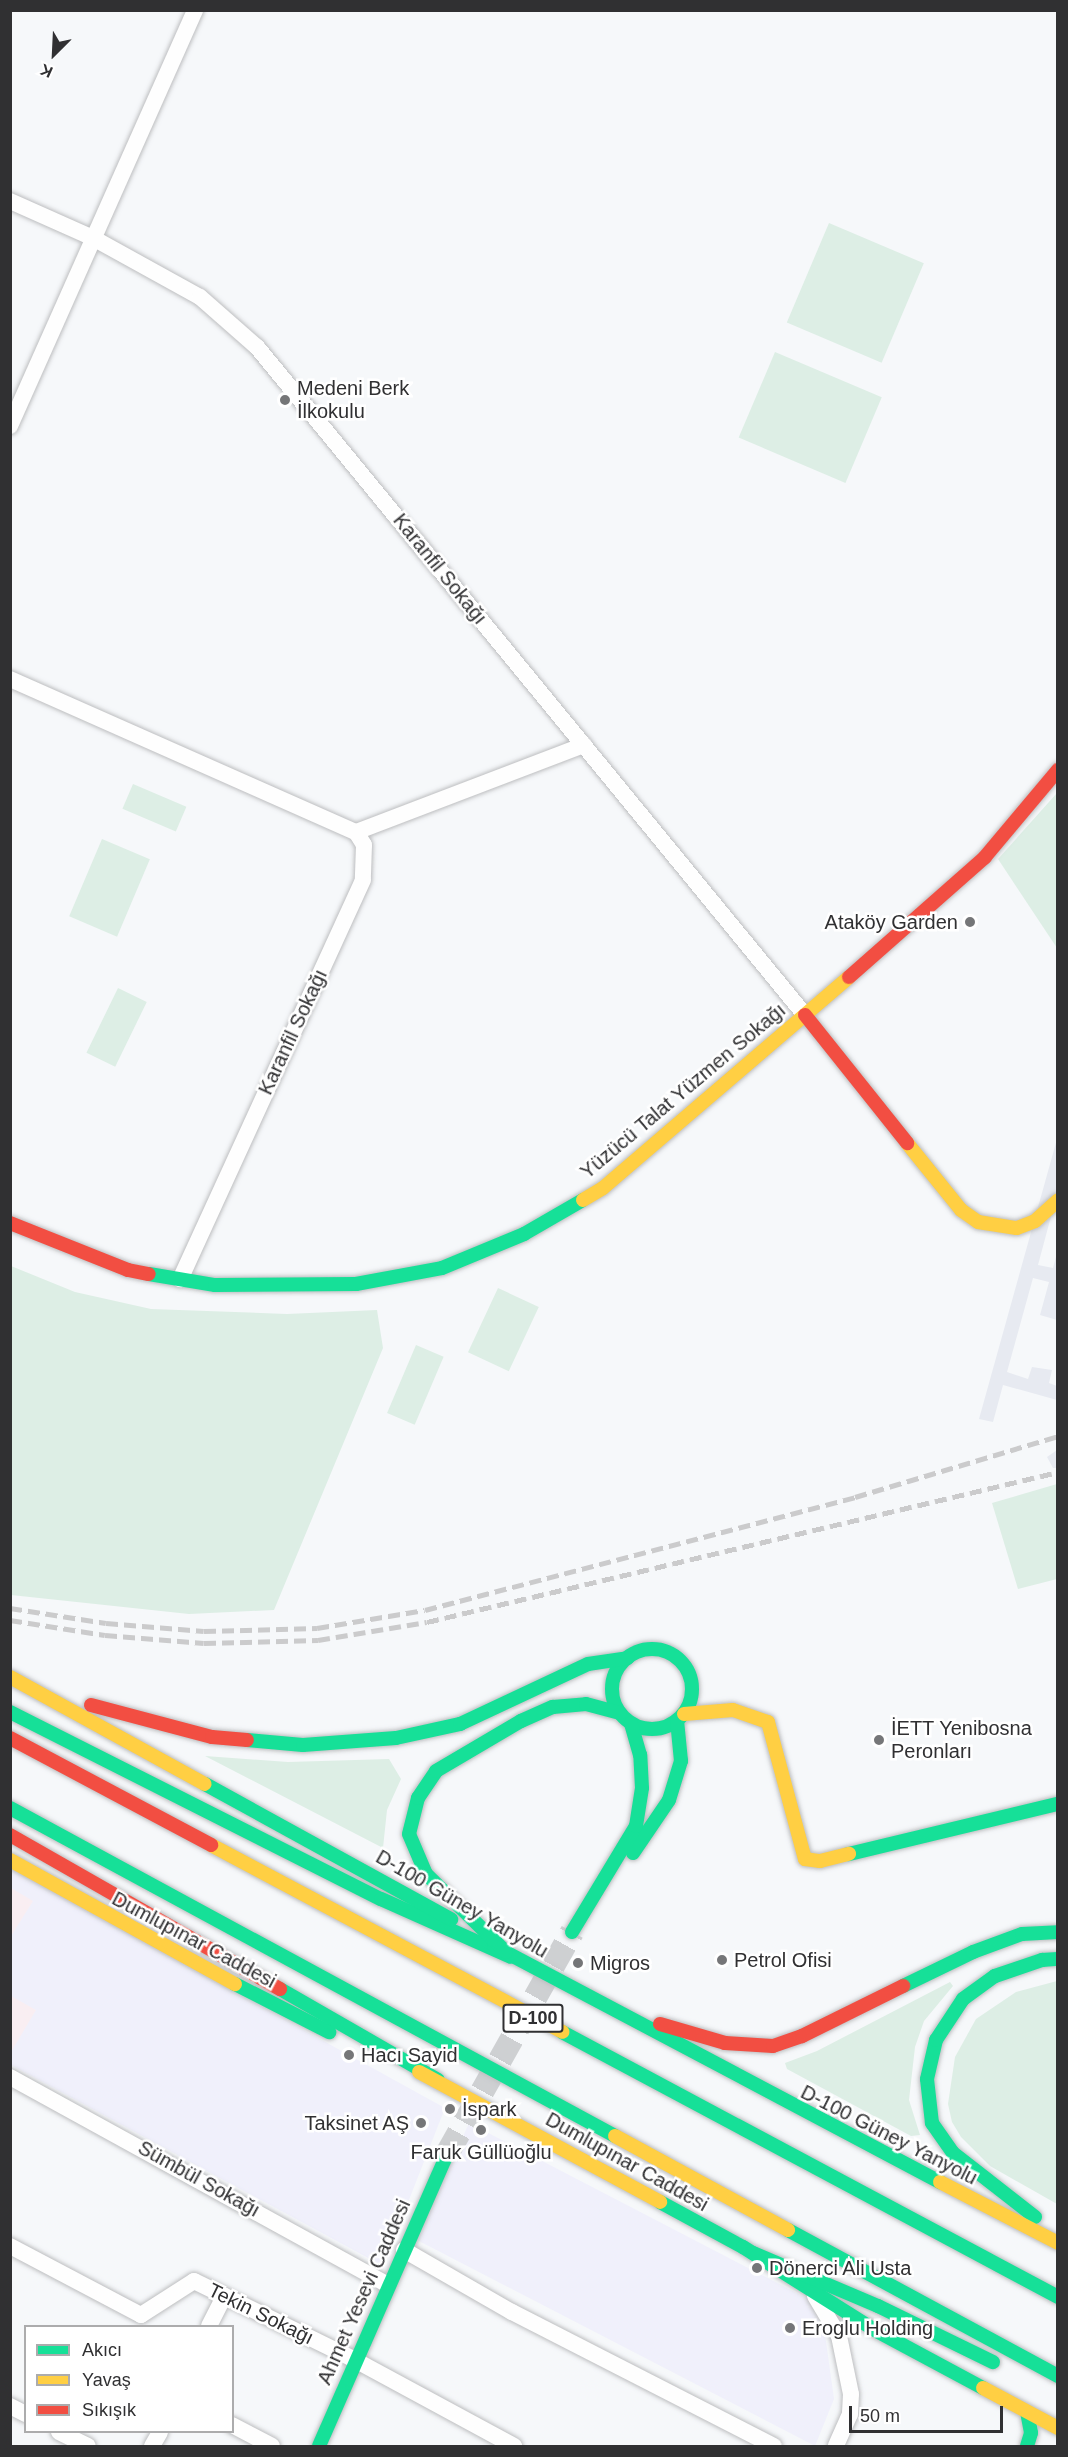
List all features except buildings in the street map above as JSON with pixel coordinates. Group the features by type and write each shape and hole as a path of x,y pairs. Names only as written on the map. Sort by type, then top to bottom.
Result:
{"main road":[{"name":"Yüzücü Talat Yüzmen Sokağı","path":"10,1223 128,1270 215,1285 356,1284 442,1268 524,1234 603,1188 804,1015 985,857 1045,789 1058,770"},
{"path":"804,1015 962,1210 978,1222 1017,1228 1035,1221 1058,1200"},
{"path":"28,1684 141,1722 212,1737 303,1745 396,1738 460,1724 588,1664 628,1658 653,1650 678,1659 691,1680 689,1703 680,1717 681,1761 669,1800 643,1844 611,1873"},
{"path":"620,1713 612,1690 619,1667 628,1658"},
{"name":"D-100 Güney Yanyolu","path":"10,1677 28,1684 436,1909 511,1957 604,2008 1058,2243"},
{"path":"511,1957 426,1874 409,1834 418,1798 436,1771 521,1721 553,1707 586,1704 620,1713 631,1723 652,1729 680,1717 734,1710 768,1722 805,1859 820,1861 1058,1804"},
{"path":"10,1712 381,1899 511,1957"},
{"path":"572,1932 611,1873 636,1826 642,1788 640,1755 631,1723"},
{"name":"D-100","path":"10,1738 1058,2297"},
{"path":"10,1808 1058,2376"},
{"path":"10,1835 438,2080"},
{"name":"Dumlupınar Caddesi","path":"10,1860 190,1962 321,2029 438,2080 753,2253 813,2293 1058,2428"},
{"path":"604,2008 725,2043 773,2046 802,2036 973,1952 1022,1934 1058,1932"},
{"path":"1022,1934 1042,1960"},
{"path":"1058,1959 1042,1960 995,1976 958,2005 936,2040 929,2060 927,2098 932,2123 953,2153 1058,2234"},
{"name":"Ahmet Yesevi Caddesi","path":"319,2446 387,2284 447,2154"},
{"path":"753,2253 878,2306 1003,2367"},
{"path":"1027,2412 1031,2433 1028,2446"}],"street":[{"path":"10,426 195,10"},
{"name":"Karanfil Sokağı","path":"10,201 93,238 200,297 257,347 804,1015"},
{"path":"10,679 356,832 584,745"},
{"name":"Karanfil Sokağı","path":"180,1279 363,880 366,853 356,832"},
{"name":"Sümbül Sokağı","path":"10,2077 387,2284"},
{"name":"Tekin Sokağı","path":"10,2246 141,2315 194,2282 355,2360 514,2446"},
{"path":"404,2250 512,2312 774,2446"},
{"path":"813,2293 839,2336 851,2394 850,2414 836,2446"},
{"path":"210,2325 224,2296"},
{"path":"10,2406 24,2413"},
{"path":"234,2426 272,2446"},
{"path":"61,2433 88,2446"}],"shaded area":[{"path":"829,223 924,263 882,363 787,322"},
{"path":"775,352 882,397 845,483 739,438"},
{"path":"133,784 186,807 176,832 122,809"},
{"path":"1057,793 1057,948 998,859"},
{"path":"102,839 150,859 117,937 69,916"},
{"path":"118,988 147,1002 115,1067 86,1053"},
{"path":"1057,1139 1057,1194 1038,1265 1053,1268 1057,1253 1057,1320 1040,1315 1049,1282 1033,1278 1007,1372 1028,1379 1032,1367 1052,1370 1049,1383 1057,1386 1057,1400 1003,1385 993,1422 979,1419"},
{"path":"11,1266 75,1292 151,1309 287,1314 377,1310 383,1348 274,1610 189,1614 11,1595"},
{"path":"498,1288 539,1307 509,1371 468,1352"},
{"path":"416,1345 444,1357 415,1425 387,1413"},
{"path":"1057,1450 1057,1468 1053,1468 1047,1457"},
{"path":"1057,1484 1057,1579 1018,1589 992,1503"},
{"path":"205,1756 288,1762 389,1759 401,1779 387,1810 383,1848"},
{"path":"10,1868 445,2108 383,2266 11,2065"},
{"path":"11,1888 33,1901 11,1936"},
{"path":"1057,1981 1057,2204 990,2166 961,2137 952,2122 948,2104 955,2057 976,2019 1016,1992"},
{"path":"950,1982 953,1986 924,2021 915,2047 909,2100 920,2135 911,2136 787,2069 785,2063 817,2051"},
{"path":"11,1996 36,2010 11,2052"},
{"path":"469,2123 808,2299 825,2335 834,2399 815,2446 417,2240"}],"tunnel":[{"path":"447,2154 572,1932"}],"railway":[{"path":"10,1608 106,1623 204,1631 317,1628 425,1610 855,1497 1058,1436"},
{"path":"10,1620 105,1635 204,1643 318,1640 427,1622 1058,1472"}],"traffic: fast":[{"path":"149,1274 215,1285 356,1284 442,1268 524,1234 583,1200"},
{"path":"652,1649 667,1652 680,1661 689,1674 692,1689 689,1704 680,1717 667,1726 652,1729 637,1726 624,1717 615,1704 612,1689 615,1674 624,1661 637,1652 652,1649"},
{"path":"247,1740 303,1745 396,1738 460,1724 588,1664 628,1658"},
{"path":"506,1952 426,1874 409,1834 418,1798 436,1771 521,1721 553,1707 586,1704 620,1713"},
{"path":"10,1712 381,1899 511,1957"},
{"path":"633,1853 669,1800 681,1761 677,1720"},
{"path":"572,1932 636,1826 642,1788 640,1755 631,1723"},
{"path":"205,1784 451,1919"},
{"path":"849,1854 1058,1804"},
{"path":"10,1808 615,2136"},
{"path":"903,1986 973,1952 1022,1934 1058,1932"},
{"path":"494,1946 940,2182"},
{"path":"1035,2217 953,2153 932,2123 927,2079 936,2040 963,1999 995,1976 1042,1960 1058,1959"},
{"path":"235,1984 329,2032"},
{"path":"280,1989 438,2080"},
{"path":"562,2032 1058,2297"},
{"path":"319,2446 447,2154"},
{"path":"660,2202 743,2247 873,2329 983,2388"},
{"path":"788,2230 1058,2376"},
{"path":"753,2253 878,2306 993,2362"},
{"path":"1027,2412 1031,2433 1027,2446"}],"traffic: slow":[{"path":"583,1200 603,1188 849,977"},
{"path":"907,1143 961,1210 978,1222 1017,1228 1035,1221 1058,1200"},
{"path":"10,1677 205,1784"},
{"path":"684,1714 733,1710 768,1722 805,1859 820,1861 849,1854"},
{"path":"211,1845 562,2032"},
{"path":"10,1860 235,1984"},
{"path":"419,2072 660,2202"},
{"path":"615,2136 788,2230"},
{"path":"940,2182 1058,2243"},
{"path":"983,2388 1058,2428"}],"traffic: jam":[{"path":"849,977 985,857 1058,770"},
{"path":"805,1015 907,1143"},
{"path":"10,1223 128,1270 149,1274"},
{"path":"91,1705 212,1737 247,1740"},
{"path":"10,1738 211,1845"},
{"path":"10,1835 280,1989"},
{"path":"660,2024 725,2043 773,2046 802,2036 903,1986"}],"place":[{"name":"Medeni Berk İlkokulu","path":"285,400"},
{"name":"Ataköy Garden","path":"970,922"},
{"name":"İETT Yenibosna Peronları","path":"879,1740"},
{"name":"Petrol Ofisi","path":"722,1960"},
{"name":"Migros","path":"578,1963"},
{"name":"Hacı Sayid","path":"349,2055"},
{"name":"İspark","path":"450,2109"},
{"name":"Taksinet AŞ","path":"421,2123"},
{"name":"Faruk Güllüoğlu","path":"481,2130"},
{"name":"Dönerci Ali Usta","path":"757,2268"},
{"name":"Eroglu Holding","path":"790,2328"}]}
